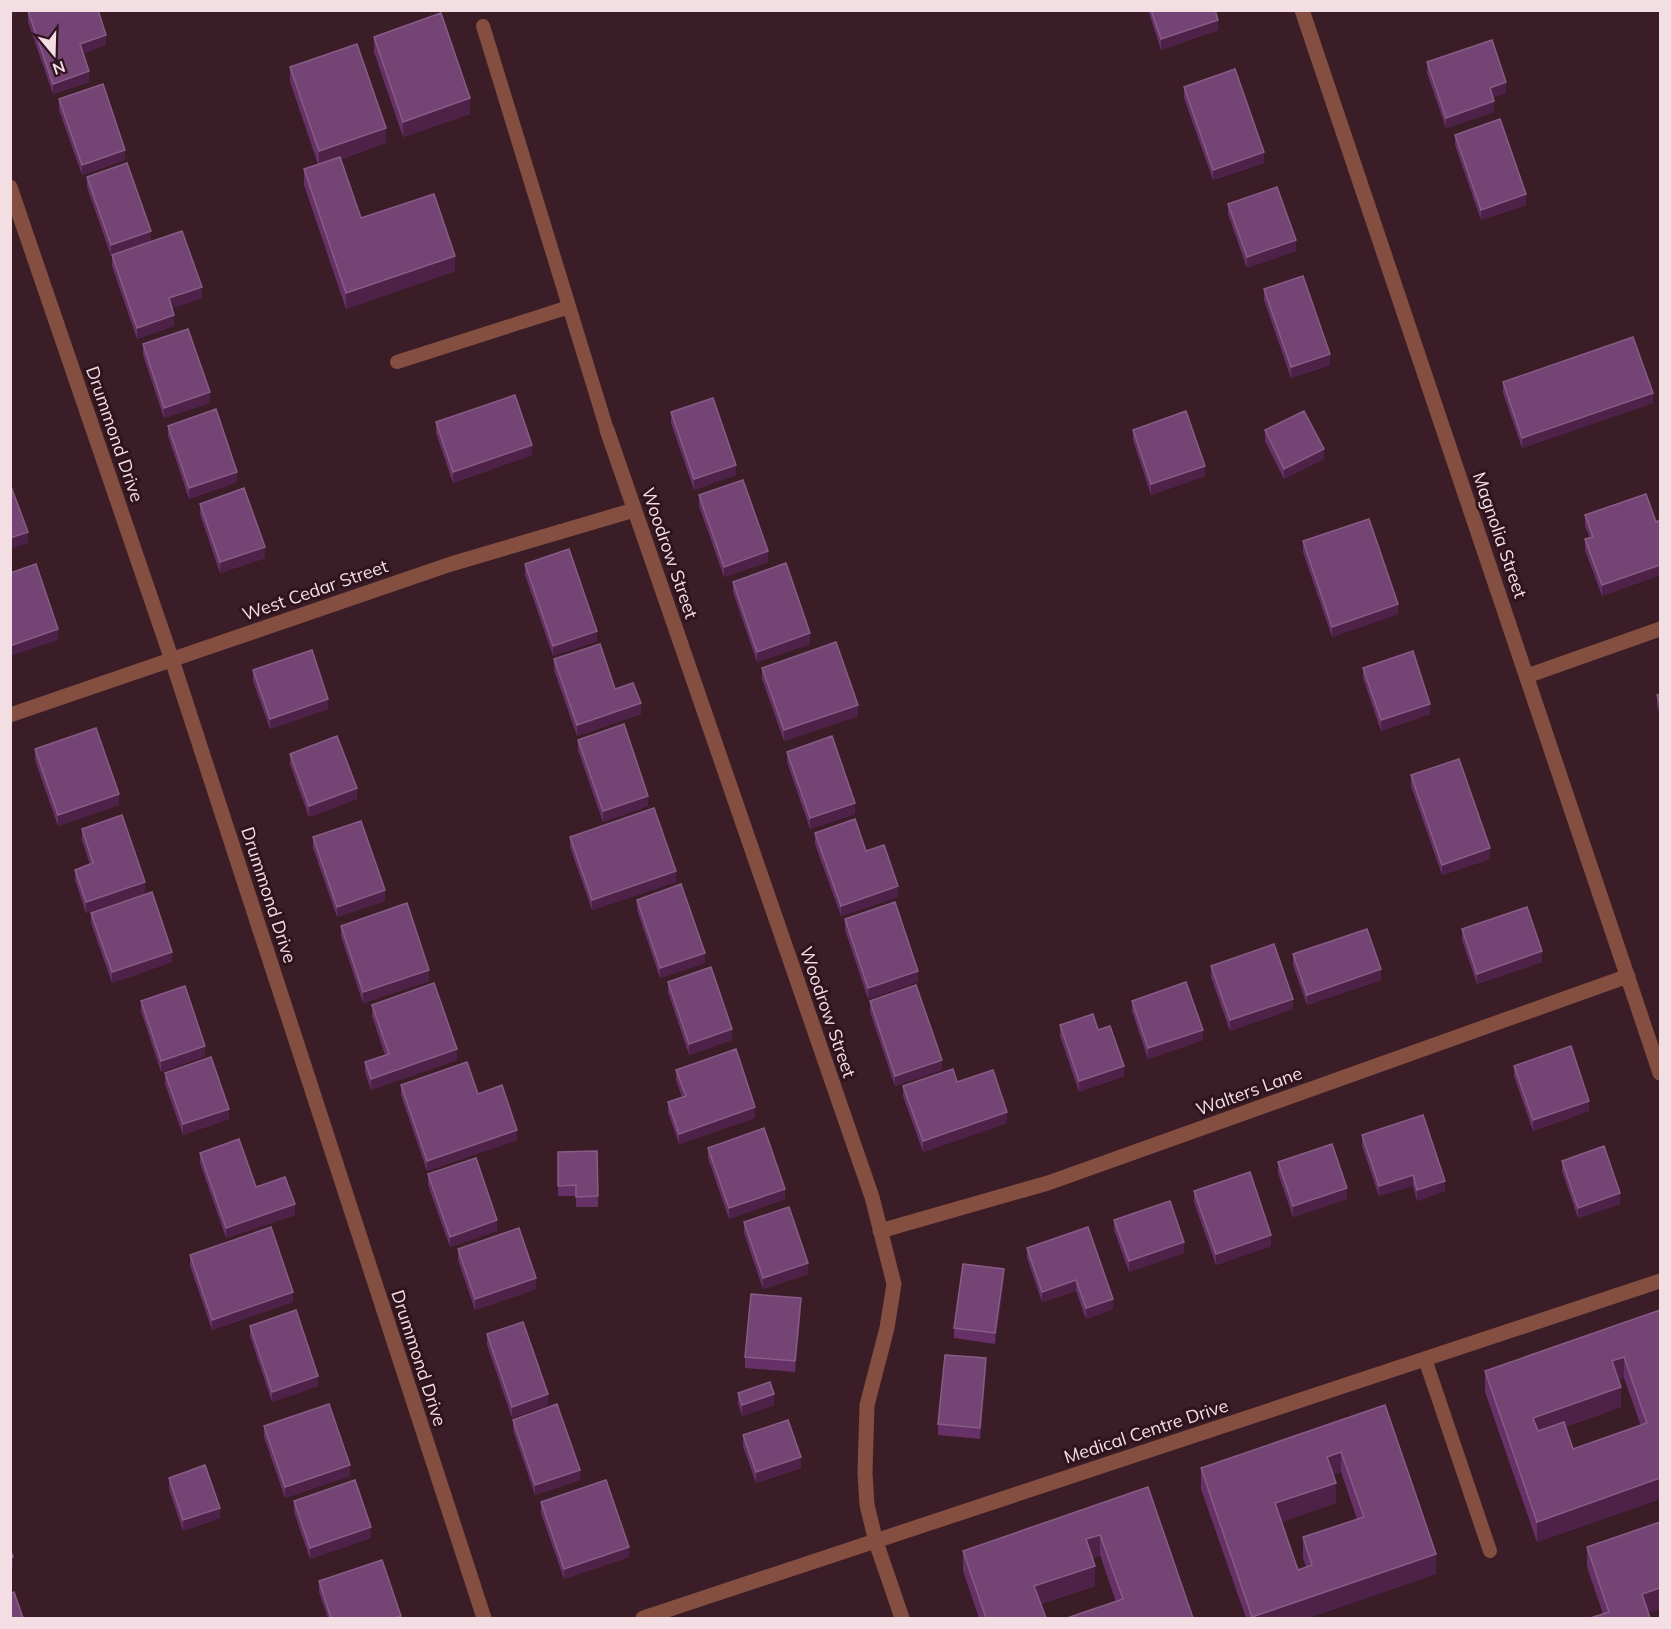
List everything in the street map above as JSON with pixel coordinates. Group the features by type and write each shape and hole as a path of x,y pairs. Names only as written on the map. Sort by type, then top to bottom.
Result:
{"street":[{"name":"Magnolia Street","path":"1302,10 1660,1073"},
{"name":"Drummond Drive","path":"10,187 172,660 484,1618"},
{"name":"Woodrow Street","path":"607,430 872,1197 894,1284 887,1328 867,1406 865,1473 867,1505 876,1542 902,1618"},
{"name":"West Cedar Street","path":"10,715 451,564 634,510"},
{"path":"1527,676 1660,629"},
{"name":"Walters Lane","path":"880,1230 1048,1183 1628,976"},
{"name":"Medical Centre Drive","path":"643,1618 1660,1281"}],"lane":[{"path":"483,26 607,430"},
{"path":"397,362 569,307"},
{"path":"1425,1359 1490,1551"}],"building":[{"path":"98,10 106,35 80,44 89,71 53,84 28,11"},
{"path":"1151,10 1215,10 1218,20 1161,39"},
{"path":"441,13 470,98 403,122 374,37"},
{"path":"1492,40 1506,82 1490,88 1494,101 1446,118 1427,62"},
{"path":"357,44 386,128 319,151 290,67"},
{"path":"1235,69 1264,152 1213,170 1184,87"},
{"path":"103,84 125,150 82,165 59,99"},
{"path":"1500,119 1526,194 1481,210 1455,135"},
{"path":"340,157 361,218 434,194 455,256 346,293 304,169"},
{"path":"127,163 151,231 111,245 87,177"},
{"path":"1277,187 1296,240 1247,257 1228,204"},
{"path":"182,231 202,287 169,298 174,315 137,328 112,255"},
{"path":"1303,276 1330,354 1291,367 1264,289"},
{"path":"188,329 210,392 164,408 143,344"},
{"path":"1633,337 1653,393 1522,438 1503,382"},
{"path":"515,395 532,445 453,472 436,422"},
{"path":"713,398 736,465 694,479 671,412"},
{"path":"216,409 237,472 189,488 168,426"},
{"path":"1186,411 1205,466 1151,484 1133,430"},
{"path":"1304,411 1324,449 1284,469 1265,430"},
{"path":"743,480 768,551 724,567 699,495"},
{"path":"10,484 28,532 10,538"},
{"path":"244,488 265,547 220,562 200,504"},
{"path":"1646,494 1656,522 1660,520 1660,565 1602,585 1585,539 1593,537 1585,515"},
{"path":"1369,519 1398,604 1332,627 1303,541"},
{"path":"569,549 597,631 553,646 525,564"},
{"path":"786,563 810,633 757,652 733,582"},
{"path":"36,564 58,629 10,646 10,573"},
{"path":"836,642 858,705 784,730 762,668"},
{"path":"600,644 615,689 633,683 641,703 577,725 554,659"},
{"path":"312,650 328,699 270,719 253,670"},
{"path":"1413,651 1430,704 1381,720 1363,668"},
{"path":"624,724 648,796 603,811 578,740"},
{"path":"96,728 119,794 58,815 35,749"},
{"path":"337,736 357,788 309,806 290,754"},
{"path":"832,736 855,803 810,818 787,752"},
{"path":"1459,759 1490,848 1442,865 1411,775"},
{"path":"654,808 676,871 592,900 570,837"},
{"path":"122,815 145,882 86,902 75,870 93,863 82,829"},
{"path":"855,819 866,851 884,845 898,886 841,906 815,833"},
{"path":"361,821 385,890 337,907 313,837"},
{"path":"681,884 705,953 660,968 637,900"},
{"path":"152,892 172,952 112,972 91,913"},
{"path":"895,902 918,971 868,988 845,919"},
{"path":"407,903 429,970 363,992 341,926"},
{"path":"1527,907 1542,951 1477,974 1462,929"},
{"path":"1367,929 1381,969 1307,995 1293,954"},
{"path":"1274,944 1293,999 1230,1020 1211,966"},
{"path":"711,967 732,1029 689,1044 668,982"},
{"path":"1186,982 1203,1030 1148,1048 1132,1001"},
{"path":"434,983 457,1049 371,1079 365,1062 389,1054 372,1005"},
{"path":"916,985 942,1060 895,1076 870,1001"},
{"path":"185,986 205,1046 161,1061 141,1001"},
{"path":"1093,1014 1098,1030 1110,1026 1124,1066 1079,1081 1060,1025"},
{"path":"1571,1046 1589,1101 1533,1120 1514,1066"},
{"path":"736,1049 755,1107 679,1134 668,1102 686,1096 676,1070"},
{"path":"211,1057 229,1109 183,1124 165,1073"},
{"path":"467,1062 478,1094 502,1085 517,1130 427,1161 401,1085"},
{"path":"953,1069 957,1082 993,1070 1007,1112 923,1141 903,1086"},
{"path":"1423,1115 1445,1181 1417,1190 1413,1175 1379,1186 1362,1135"},
{"path":"764,1128 785,1189 729,1208 708,1148"},
{"path":"239,1139 256,1187 285,1177 295,1204 226,1228 200,1153"},
{"path":"1332,1144 1347,1188 1293,1206 1278,1162"},
{"path":"1604,1146 1620,1193 1578,1208 1562,1161"},
{"path":"597,1151 598,1196 576,1197 576,1185 558,1186 558,1152"},
{"path":"476,1158 497,1220 450,1237 428,1174"},
{"path":"1250,1172 1271,1235 1216,1254 1194,1191"},
{"path":"1170,1201 1184,1242 1129,1261 1114,1220"},
{"path":"789,1207 808,1263 763,1278 744,1222"},
{"path":"271,1227 293,1292 212,1320 190,1255"},
{"path":"1088,1227 1113,1299 1086,1308 1076,1280 1042,1292 1027,1248"},
{"path":"519,1228 536,1278 475,1299 458,1249"},
{"path":"963,1264 1004,1269 995,1333 954,1328"},
{"path":"751,1294 801,1298 795,1361 745,1357"},
{"path":"296,1310 318,1376 272,1392 250,1326"},
{"path":"1660,1310 1660,1478 1537,1522 1485,1371","holes":["1624,1357 1647,1423 1573,1449 1564,1422 1538,1431 1533,1418 1621,1387 1612,1361"]},
{"path":"523,1322 548,1394 512,1407 487,1334"},
{"path":"945,1355 986,1358 980,1428 938,1424"},
{"path":"770,1382 774,1394 742,1405 738,1393"},
{"path":"329,1404 350,1465 285,1487 264,1426"},
{"path":"557,1404 580,1470 535,1485 513,1420"},
{"path":"1385,1405 1436,1554 1252,1617 1201,1468","holes":["1341,1452 1364,1517 1303,1537 1312,1565 1298,1570 1275,1503 1336,1483 1327,1457"]},
{"path":"788,1420 801,1457 756,1472 743,1435"},
{"path":"205,1465 220,1508 183,1520 169,1478"},
{"path":"355,1480 371,1527 310,1548 294,1501"},
{"path":"606,1480 629,1547 564,1569 541,1502"},
{"path":"1148,1487 1193,1618 1067,1618 1123,1599 1100,1535 1086,1539 1095,1566 1034,1586 1046,1618 986,1618 963,1551"},
{"path":"1660,1522 1660,1588 1642,1594 1650,1618 1590,1618 1609,1612 1587,1547"},
{"path":"382,1560 401,1616 331,1618 319,1581"},
{"path":"14,1592 23,1618 10,1618 10,1594"}]}
